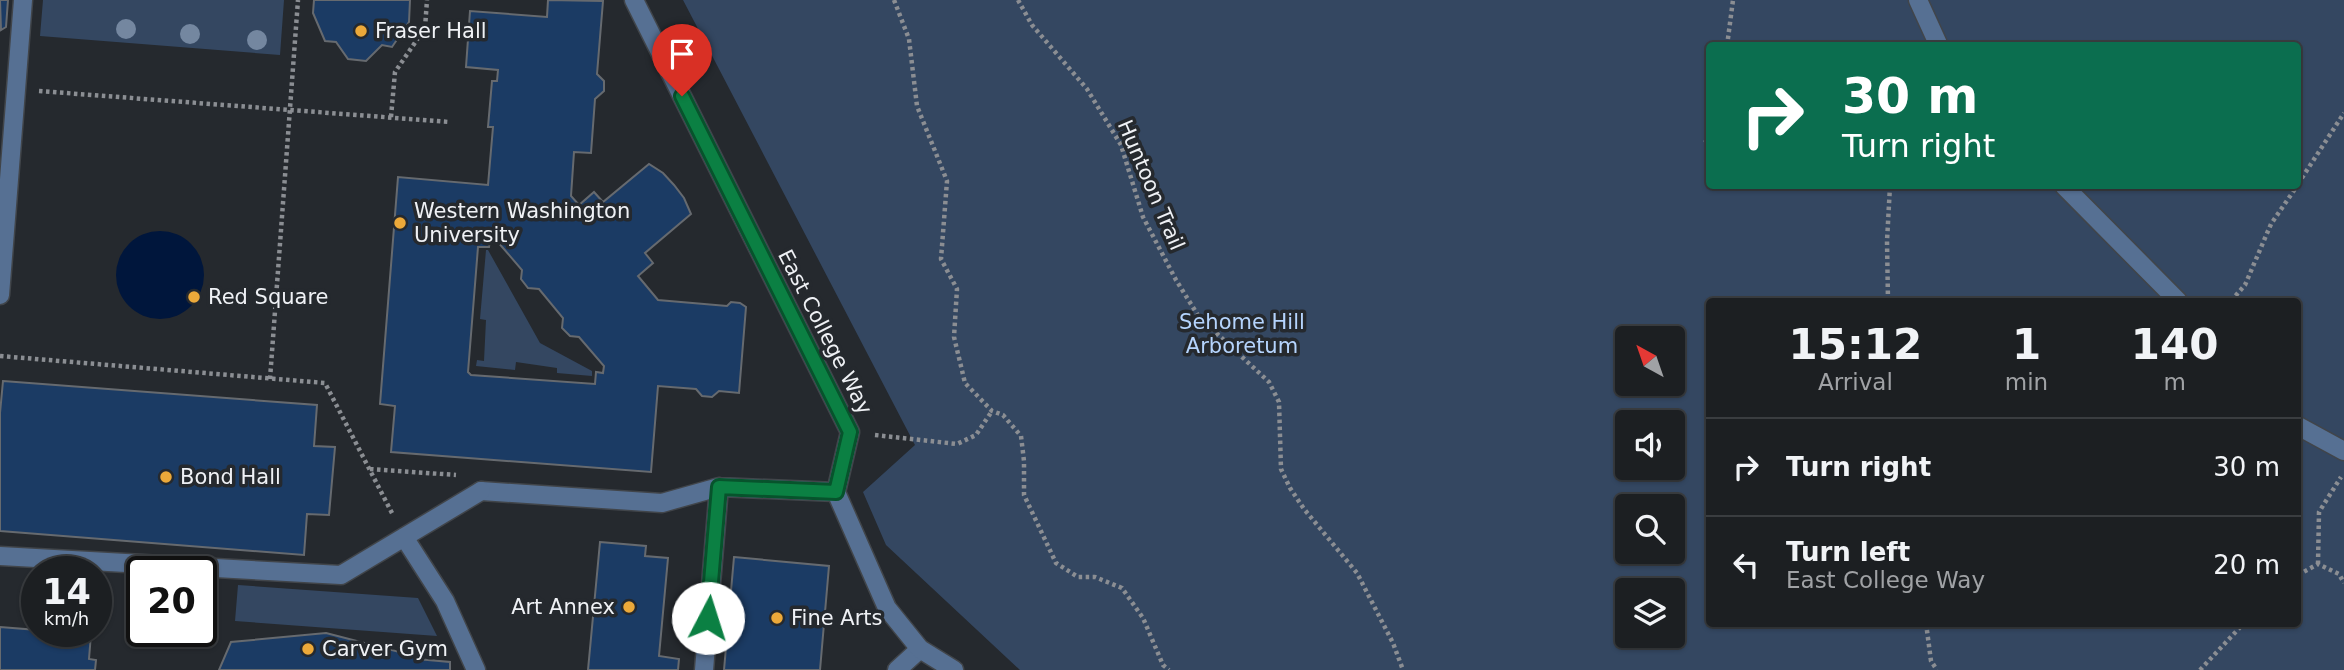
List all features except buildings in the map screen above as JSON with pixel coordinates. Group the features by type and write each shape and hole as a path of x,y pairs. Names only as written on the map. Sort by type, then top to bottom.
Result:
{"street":[{"path":"0,295 23,0"},
{"name":"East College Way","path":"634,0 850,432 836,492"},
{"path":"1917,0 1938,42"},
{"path":"2067,189 2175,298"},
{"path":"2301,428 2344,451"},
{"path":"704,670 719,487"},
{"path":"0,556 341,575 481,491 662,503 719,487 836,492 887,608 920,649 954,670"},
{"path":"404,537 446,601 476,670"},
{"path":"897,670 920,649"}],"path":[{"path":"270,379 299,0"},
{"path":"391,117 395,72 425,28 427,0"},
{"path":"894,0 908,39 917,106 947,181 941,258 957,289 954,337 965,383 992,411 1003,415 1021,436 1024,495 1056,563 1077,578 1095,577 1122,589 1143,618 1163,665 1169,670"},
{"name":"Huntoon Trail","path":"1018,0 1032,25 1087,89 1121,145 1143,217 1199,317 1269,382 1279,402 1282,469 1290,488 1357,573 1393,643 1403,670"},
{"path":"1728,42 1733,0"},
{"path":"16,89 449,122"},
{"path":"2301,179 2344,113"},
{"path":"1888,298 1890,189"},
{"path":"2234,298 2245,285 2271,224 2294,189"},
{"path":"0,356 325,383 387,504"},
{"path":"850,432 957,444 976,435 992,411"},
{"path":"370,469 481,477 481,491"},
{"path":"2318,564 2319,512 2344,472"},
{"path":"2301,573 2318,564"},
{"path":"2318,564 2340,574 2344,583"},
{"path":"1927,627 1931,661 1937,670"},
{"path":"2200,670 2240,627"}],"green space":[{"path":"43,0 284,0 280,55 40,36"},
{"name":"Sehome Hill Arboretum","path":"683,0 2344,0 2344,670 1020,670 886,545 863,492 915,445"},
{"path":"486,250 540,343 592,371 592,376 557,373 557,368 516,362 515,370 476,366 477,360 484,361 486,320 480,319"},
{"path":"238,585 418,598 437,636 235,621"}],"shaded area":[{"path":"160,231 185,238 197,250 204,275 197,300 185,312 160,319 135,312 123,300 116,275 123,250 135,238"}],"place":[{"name":"Fraser Hall","path":"361,31"},
{"name":"Western Washington University","path":"400,223"},
{"name":"Red Square","path":"194,297"},
{"name":"Bond Hall","path":"166,477"},
{"name":"Art Annex","path":"629,607"},
{"name":"Fine Arts","path":"777,618"},
{"name":"Carver Gym","path":"308,649"}],"route":[{"path":"682,96 850,432 836,492 719,487 708,618"}]}
